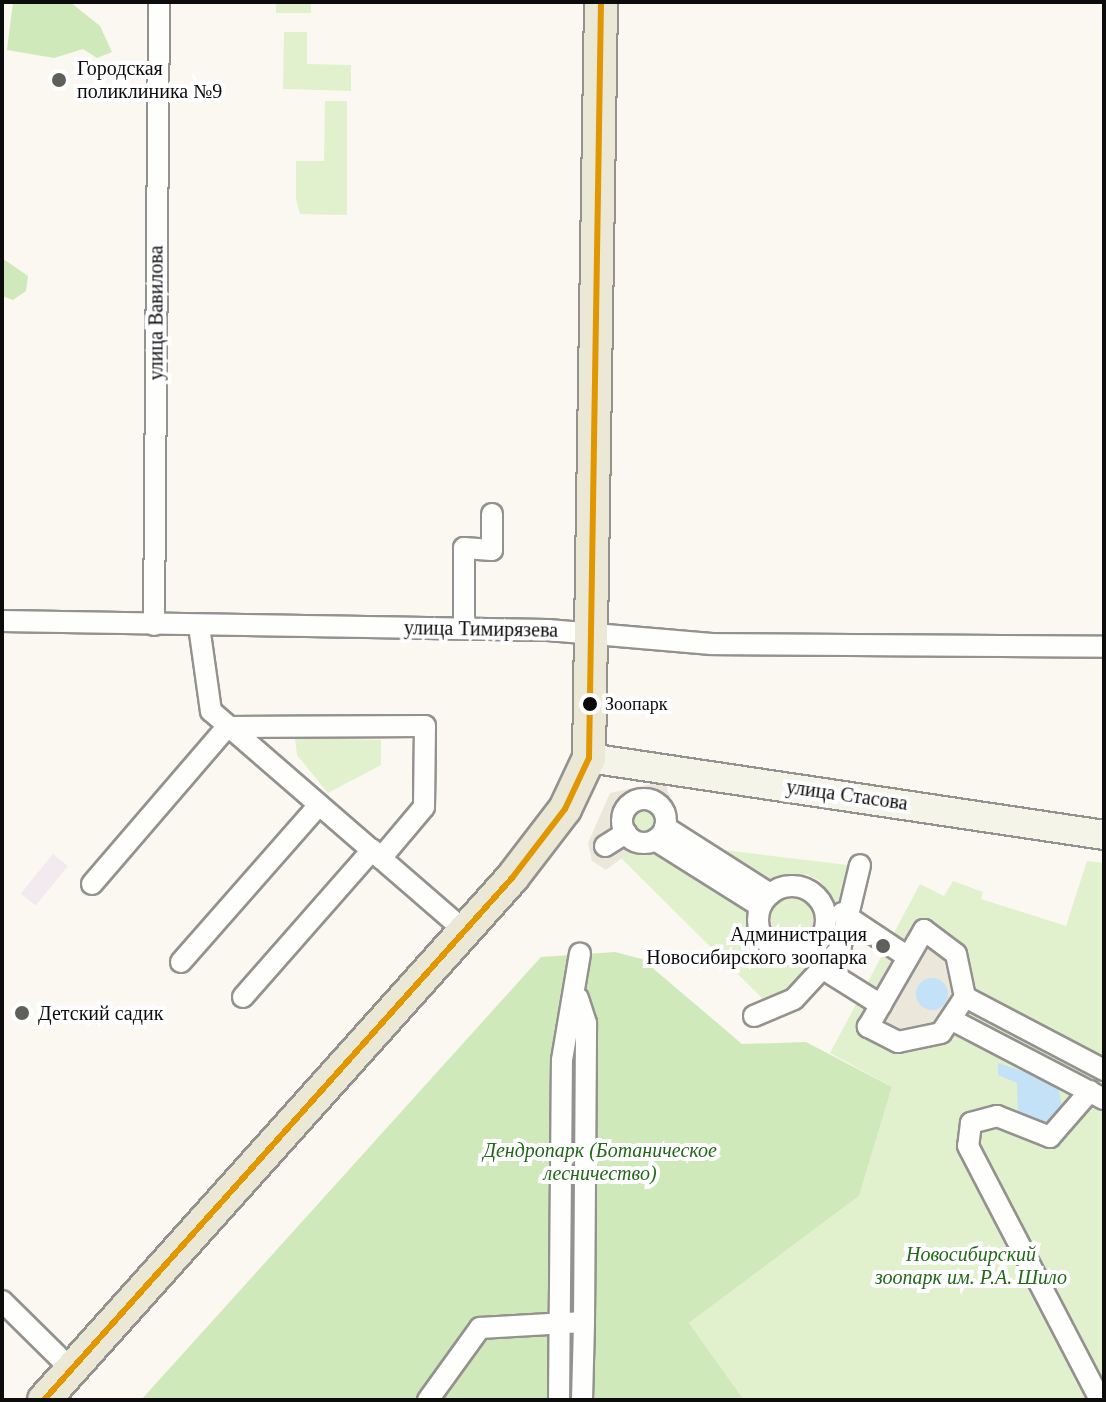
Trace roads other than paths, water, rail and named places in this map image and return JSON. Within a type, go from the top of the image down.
[{"type":"main road","points":[[44,1400],[465,931],[565,809],[589,758],[596,632],[601,2]]},
{"type":"street","name":"улица Вавилова","points":[[154,625],[159,2]]},
{"type":"street","points":[[464,628],[464,548],[492,550],[492,514]]},
{"type":"street","name":"улица Тимирязева","points":[[2,621],[596,632],[711,644],[1104,647]]},
{"type":"street","points":[[199,626],[203,688],[227,727],[465,931]]},
{"type":"street","points":[[92,884],[227,727],[425,726],[424,807],[243,997]]},
{"type":"street","name":"улица Стасова","points":[[589,758],[1104,835]]},
{"type":"street","points":[[638,792],[661,807],[660,834],[637,842],[626,833],[624,813],[638,792]]},
{"type":"street","points":[[181,962],[319,805]]},
{"type":"street","points":[[605,846],[626,833]]},
{"type":"street","points":[[660,834],[765,900]]},
{"type":"street","points":[[754,1016],[794,999],[833,976],[840,949],[854,921],[860,865]]},
{"type":"street","points":[[796,886],[816,896],[826,916],[822,938],[805,953],[771,949],[758,929],[765,900],[796,886]]},
{"type":"street","points":[[854,921],[902,953]]},
{"type":"street","points":[[924,930],[943,939],[965,975],[965,997],[954,1021],[918,1042],[898,1042],[868,1027],[875,1002],[902,953],[924,930]]},
{"type":"street","points":[[822,938],[840,949]]},
{"type":"street","points":[[580,954],[578,998],[586,1023],[582,1400]]},
{"type":"street","points":[[833,976],[875,1002]]},
{"type":"street","points":[[965,997],[1104,1070]]},
{"type":"street","points":[[559,1400],[562,1060],[565,1024],[578,998]]},
{"type":"street","points":[[954,1021],[1097,1095],[1050,1137],[997,1116],[971,1123],[968,1146],[1100,1400]]},
{"type":"street","points":[[2,1301],[71,1369]]},
{"type":"street","points":[[428,1400],[480,1328],[584,1322]]},
{"type":"water","points":[[932,978],[943,983],[948,994],[943,1005],[932,1010],[921,1005],[916,994],[921,983]]},
{"type":"water","points":[[998,1063],[1057,1083],[1064,1115],[1043,1127],[1018,1115],[1017,1083],[998,1075]]},
{"type":"place","name":"Городская поликлиника №9","points":[[59,80]]},
{"type":"place","name":"Зоопарк","points":[[590,704]]},
{"type":"place","name":"Администрация Новосибирского зоопарка","points":[[883,946]]},
{"type":"place","name":"Детский садик","points":[[22,1013]]},
{"type":"park label","name":"Дендропарк (Ботаническое лесничество)","points":[[600,1162]]},
{"type":"park label","name":"Новосибирский зоопарк им. Р.А. Шило","points":[[971,1266]]}]
